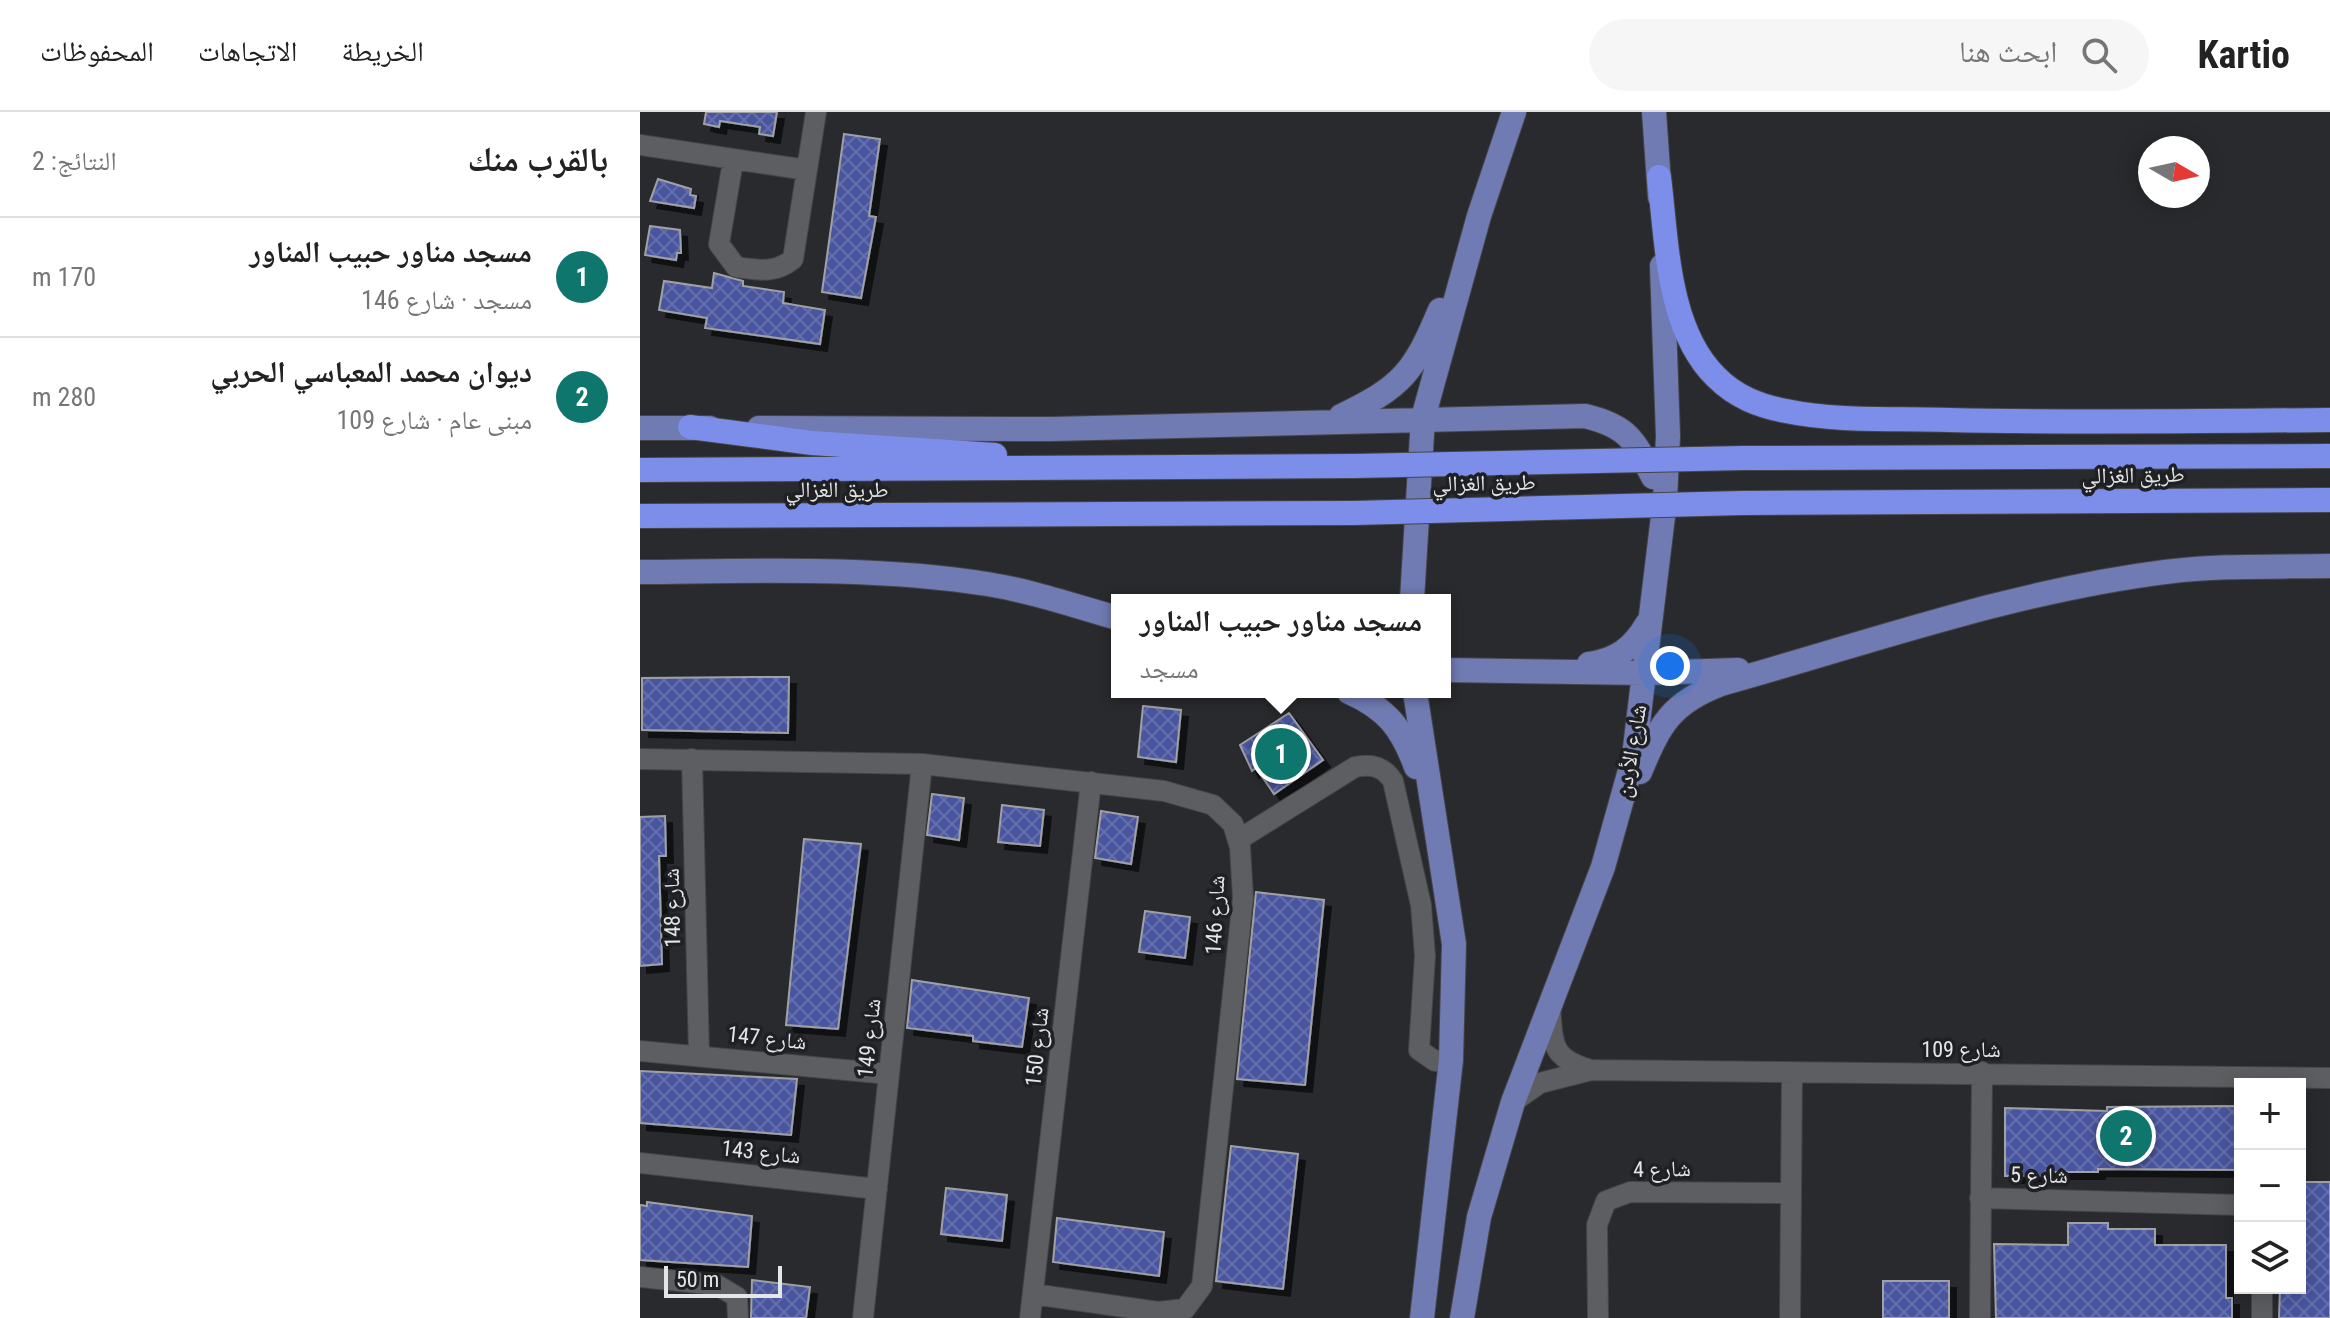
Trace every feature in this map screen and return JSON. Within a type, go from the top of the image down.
[{"type":"highway","points":[[1659,177],[1669,256],[1688,332],[1714,375],[1750,402],[1784,411],[1846,419],[2061,423],[2330,420]]},
{"type":"highway","points":[[690,427],[812,443],[1193,468]]},
{"type":"highway","name":"طريق الغزالي","points":[[640,470],[1193,468],[1744,458],[2330,456]]},
{"type":"highway","name":"طريق الغزالي","points":[[640,518],[1354,513],[1742,503],[2330,500]]},
{"type":"main road","points":[[1412,594],[1423,418],[1479,216],[1514,112]]},
{"type":"main road","name":"شارع الأردن","points":[[1462,1318],[1479,1217],[1513,1102],[1603,867],[1634,756],[1665,500],[1667,426],[1654,112]]},
{"type":"main road","points":[[1299,423],[1341,416],[1376,400],[1407,375],[1420,356],[1479,216]]},
{"type":"main road","points":[[640,428],[1052,429],[1585,416],[1604,421],[1629,434],[1665,500]]},
{"type":"main road","points":[[1603,867],[1657,731],[1671,713],[1703,691],[2028,597],[2195,570],[2330,566]]},
{"type":"main road","points":[[640,572],[809,570],[988,584],[1111,616]]},
{"type":"main road","points":[[1547,672],[1618,656],[1635,646],[1649,621]]},
{"type":"main road","points":[[1451,666],[1547,672],[1644,673],[1773,669]]},
{"type":"main road","points":[[1362,698],[1373,703],[1403,733],[1434,815]]},
{"type":"main road","points":[[1416,698],[1454,944],[1451,1060],[1422,1318]]},
{"type":"street","points":[[733,161],[719,244],[736,267],[772,271],[793,259],[816,112]]},
{"type":"street","points":[[640,145],[807,170]]},
{"type":"street","name":"شارع 146","points":[[640,759],[922,764],[1091,782],[1164,791],[1213,805],[1233,824],[1238,840],[1243,898],[1202,1286],[1185,1309],[1158,1312],[1033,1294]]},
{"type":"street","name":"شارع 148","points":[[692,759],[699,1055]]},
{"type":"street","name":"شارع 149","points":[[863,1318],[922,764]]},
{"type":"street","points":[[1238,840],[1355,767],[1371,764],[1386,771],[1393,781],[1421,905],[1425,956],[1419,1050],[1435,1061],[1451,1060]]},
{"type":"street","name":"شارع 150","points":[[1030,1318],[1091,782]]},
{"type":"street","name":"شارع 109","points":[[1550,1002],[1554,1046],[1566,1062],[1591,1070]]},
{"type":"street","name":"شارع 147","points":[[640,1051],[889,1074]]},
{"type":"street","name":"شارع 109","points":[[1513,1102],[1540,1083],[1591,1070],[2330,1078]]},
{"type":"street","name":"شارع 5","points":[[1980,1318],[1982,1072]]},
{"type":"street","points":[[1790,1318],[1792,1073]]},
{"type":"street","name":"شارع 143","points":[[640,1163],[877,1189]]},
{"type":"street","name":"شارع 4","points":[[1598,1318],[1597,1225],[1606,1201],[1630,1192],[1791,1193]]},
{"type":"street","name":"شارع 5","points":[[1980,1198],[2234,1205]]},
{"type":"street","points":[[640,1277],[717,1285],[737,1297],[738,1318]]},
{"type":"street","points":[[2262,1294],[2262,1318]]},
{"type":"building","points":[[706,112],[777,112],[773,136],[759,134],[760,127],[720,121],[719,127],[704,124]]},
{"type":"building","points":[[844,134],[880,139],[869,216],[876,217],[861,298],[822,292]]},
{"type":"building","points":[[658,179],[691,189],[690,195],[696,196],[694,208],[650,201]]},
{"type":"building","points":[[650,226],[680,230],[681,253],[677,253],[676,260],[645,255]]},
{"type":"building","points":[[714,273],[743,281],[743,286],[784,292],[783,303],[825,310],[820,344],[705,328],[707,318],[659,310],[664,281],[712,288]]},
{"type":"building","points":[[789,677],[788,733],[642,730],[642,678]]},
{"type":"building","points":[[1143,706],[1181,710],[1176,762],[1138,757]]},
{"type":"building","points":[[1289,713],[1323,760],[1274,794],[1256,768],[1252,771],[1240,745]]},
{"type":"building","points":[[932,794],[964,798],[959,840],[927,835]]},
{"type":"building","points":[[1002,805],[1044,810],[1040,846],[998,842]]},
{"type":"building","points":[[1101,811],[1138,817],[1131,864],[1095,858]]},
{"type":"building","points":[[665,816],[666,856],[659,856],[662,964],[640,966],[640,817]]},
{"type":"building","points":[[804,839],[861,844],[838,1029],[786,1025]]},
{"type":"building","points":[[1256,892],[1324,900],[1305,1085],[1237,1079]]},
{"type":"building","points":[[1145,911],[1190,917],[1185,958],[1139,952]]},
{"type":"building","points":[[912,980],[1029,998],[1022,1047],[973,1041],[973,1036],[907,1028]]},
{"type":"building","points":[[640,1071],[797,1079],[791,1135],[640,1123]]},
{"type":"building","points":[[2234,1106],[2234,1170],[2098,1169],[2098,1172],[2052,1172],[2052,1176],[2005,1176],[2005,1108],[2107,1111],[2107,1107]]},
{"type":"building","points":[[1231,1146],[1298,1154],[1283,1289],[1216,1281]]},
{"type":"building","points":[[2306,1182],[2330,1182],[2330,1318],[2279,1318],[2280,1294],[2306,1294]]},
{"type":"building","points":[[946,1188],[1007,1195],[1002,1241],[941,1234]]},
{"type":"building","points":[[647,1202],[752,1216],[748,1267],[640,1260],[640,1205],[647,1206]]},
{"type":"building","points":[[1057,1218],[1164,1232],[1159,1276],[1053,1262]]},
{"type":"building","points":[[2068,1223],[2108,1223],[2108,1229],[2155,1229],[2155,1245],[2226,1245],[2226,1298],[2232,1298],[2232,1318],[1996,1318],[1994,1244],[2068,1245]]},
{"type":"building","points":[[752,1280],[810,1287],[806,1318],[751,1318]]},
{"type":"building","points":[[1883,1281],[1949,1281],[1949,1318],[1883,1318]]},
{"type":"place","name":"مسجد مناور حبيب المناور","points":[[1281,754]]},
{"type":"place","name":"ديوان محمد المعباسي الحربي","points":[[2126,1136]]}]
